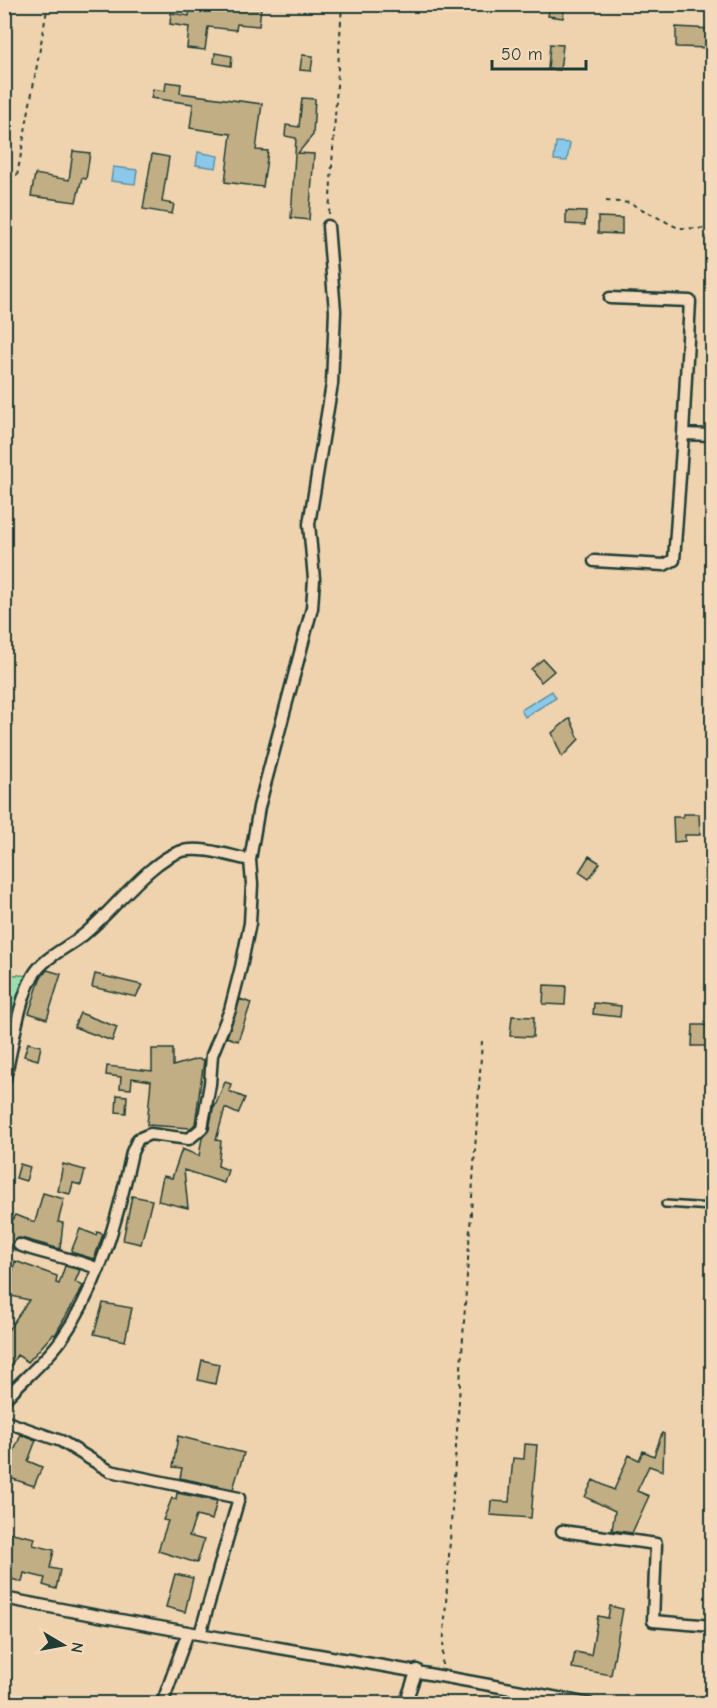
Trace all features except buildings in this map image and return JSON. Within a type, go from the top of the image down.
[{"type":"street","points":[[4,1400],[60,1341],[99,1269],[138,1138],[150,1134],[189,1139],[202,1128],[210,1084],[212,1055],[230,1011],[250,922],[252,884],[250,860],[258,807],[312,608],[314,579],[309,524],[333,373],[335,311],[328,226]]},
{"type":"street","points":[[594,561],[664,566],[674,560],[682,434],[690,301],[610,298]]},
{"type":"street","points":[[682,434],[712,435]]},
{"type":"street","points":[[4,1082],[28,985],[42,965],[98,923],[156,867],[174,854],[187,850],[250,860]]},
{"type":"street","points":[[19,1245],[47,1256],[82,1261],[99,1269]]},
{"type":"street","points":[[4,1421],[61,1441],[110,1471],[240,1498],[200,1634]]},
{"type":"street","points":[[562,1531],[656,1544],[653,1621],[712,1626]]},
{"type":"street","points":[[4,1598],[188,1632],[441,1674],[533,1698],[589,1704]]},
{"type":"street","points":[[162,1704],[188,1632]]},
{"type":"street","points":[[405,1704],[417,1670]]},
{"type":"lane","points":[[665,1204],[712,1206]]},
{"type":"path","points":[[17,176],[48,4]]},
{"type":"path","points":[[328,226],[342,4]]},
{"type":"path","points":[[606,201],[630,202],[678,228],[712,229]]},
{"type":"path","points":[[441,1674],[482,1041]]},
{"type":"green space","points":[[4,974],[32,976],[16,1033],[5,1034]]},
{"type":"water","points":[[556,142],[570,143],[567,161],[554,160]]},
{"type":"water","points":[[198,152],[218,156],[216,168],[196,165]]},
{"type":"water","points":[[113,167],[137,170],[135,184],[111,181]]},
{"type":"water","points":[[552,691],[556,698],[525,717],[521,710]]}]
